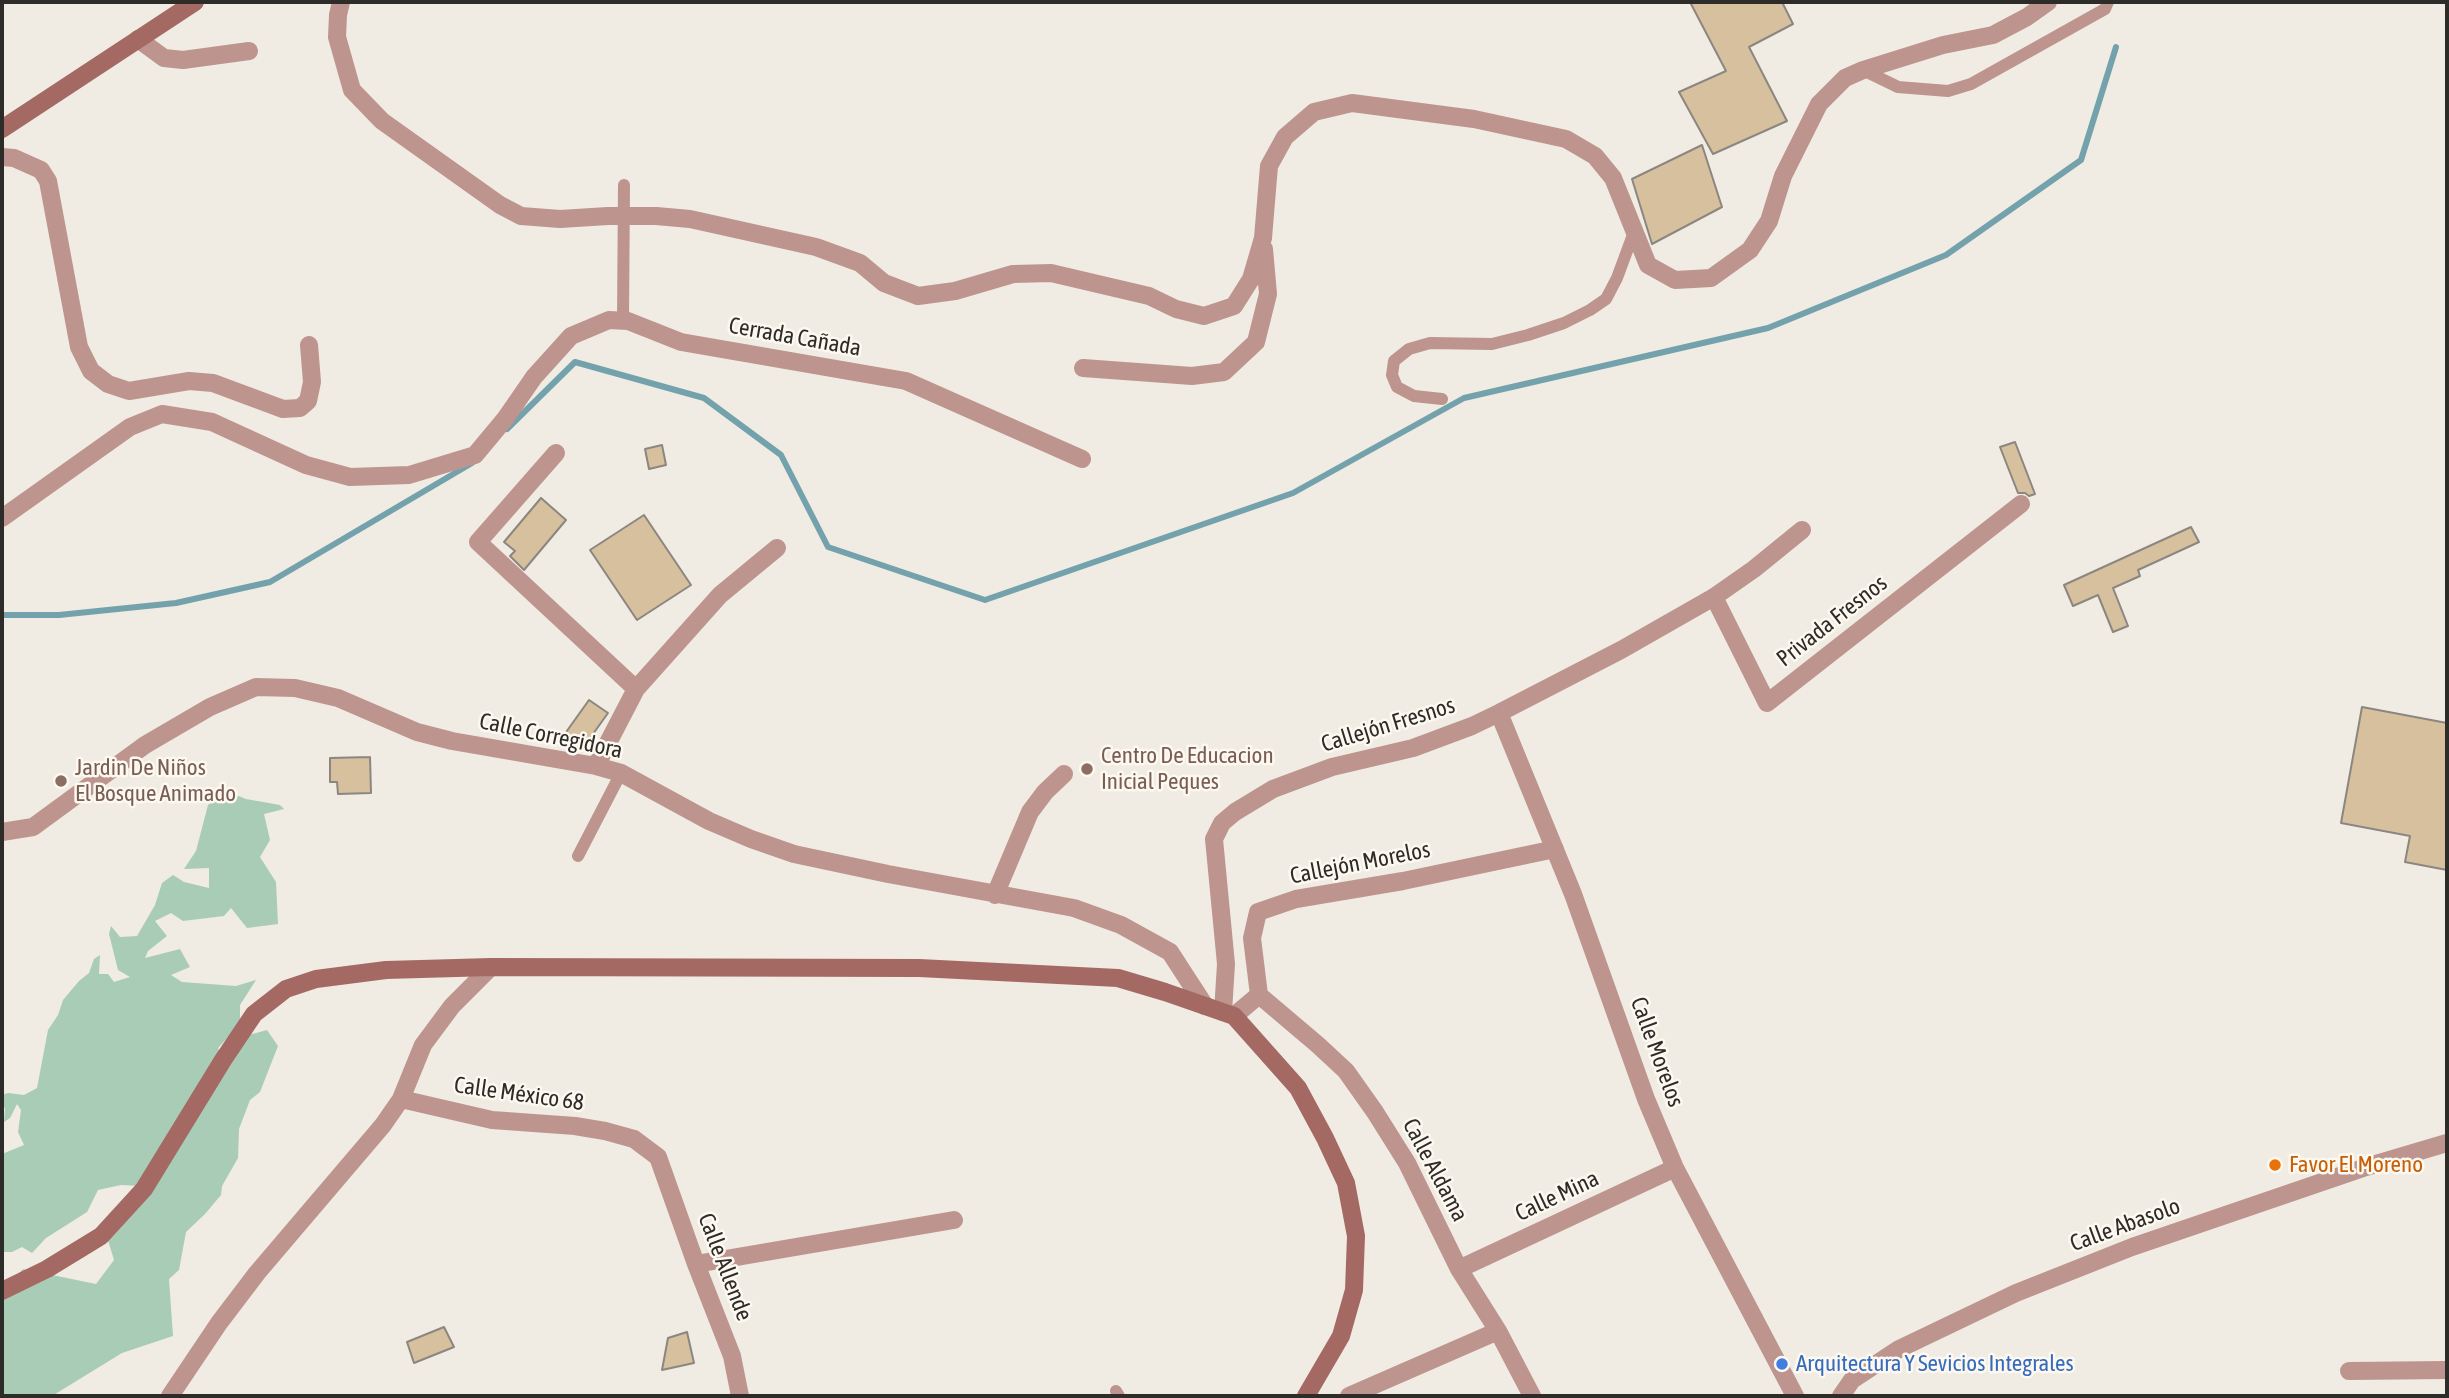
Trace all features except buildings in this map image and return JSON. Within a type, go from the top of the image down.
[{"type":"street","points":[[2,129],[195,2]]},
{"type":"street","points":[[341,2],[337,37],[352,90],[382,121],[500,205],[521,216],[560,219],[656,216],[690,219],[816,247],[860,263],[884,283],[918,296],[955,291],[1013,274],[1051,273],[1149,296],[1176,309],[1204,316],[1234,306],[1251,279],[1263,238]]},
{"type":"street","points":[[1083,368],[1192,376],[1224,372],[1256,342],[1269,294],[1263,238],[1269,166],[1285,137],[1314,112],[1352,103],[1474,119],[1566,139],[1595,156],[1613,178],[1648,265],[1675,280],[1711,278],[1750,250],[1769,221],[1783,176],[1819,104],[1845,78],[1863,69],[1943,45],[1993,35],[2048,2]]},
{"type":"street","points":[[138,38],[164,58],[183,60],[249,51]]},
{"type":"street","points":[[2,157],[15,158],[41,170],[48,181],[79,347],[91,370],[108,384],[129,391],[189,381],[213,383],[283,409],[300,408],[308,401],[312,383],[309,345]]},
{"type":"street","points":[[2,518],[130,427],[162,414],[212,422],[306,465],[350,477],[409,475],[475,455],[505,419],[534,377],[571,336],[609,320],[623,319]]},
{"type":"street","name":"Cerrada Cañada","points":[[623,319],[681,342],[906,381],[1082,459]]},
{"type":"street","points":[[556,453],[478,542],[636,689]]},
{"type":"street","name":"Privada Fresnos","points":[[1714,597],[1767,703],[2021,504]]},
{"type":"street","name":"Callejón Fresnos","points":[[1229,1014],[1214,839],[1222,823],[1235,812],[1273,789],[1332,766],[1413,748],[1499,713],[1621,650],[1714,597],[1802,530]]},
{"type":"street","points":[[596,766],[636,689],[720,595],[777,548]]},
{"type":"street","name":"Calle Corregidora","points":[[3,832],[33,827],[145,745],[210,707],[256,687],[295,688],[338,698],[395,724],[452,741],[596,766],[621,774],[709,821],[794,854],[995,895],[1074,908],[1121,925],[1170,953],[1205,1006]]},
{"type":"street","name":"Calle Morelos","points":[[1499,713],[1578,906],[1647,1099],[1675,1168],[1795,1396]]},
{"type":"street","points":[[995,895],[1030,812],[1045,792],[1065,774]]},
{"type":"street","name":"Callejón Morelos","points":[[1259,995],[1252,938],[1258,912],[1296,899],[1403,881],[1555,849]]},
{"type":"street","points":[[2,1291],[47,1269],[101,1236],[144,1189],[254,1014],[286,989],[316,979],[386,970],[491,967],[919,968],[1118,978],[1229,1014],[1298,1088],[1346,1183],[1356,1236],[1354,1290],[1341,1336],[1306,1396]]},
{"type":"street","points":[[170,1396],[219,1323],[257,1273],[383,1125],[401,1098],[423,1045],[452,1006],[491,967]]},
{"type":"street","points":[[1229,1014],[1259,995]]},
{"type":"street","name":"Calle Aldama","points":[[1259,995],[1318,1045],[1353,1081],[1406,1163],[1459,1269],[1498,1331],[1532,1396]]},
{"type":"street","name":"Calle México 68","points":[[401,1098],[492,1119],[605,1131],[634,1139],[658,1157]]},
{"type":"street","name":"Calle Abasolo","points":[[1841,1396],[1852,1380],[1899,1349],[2016,1293],[2132,1247],[2366,1167],[2447,1143]]},
{"type":"street","name":"Calle Allende","points":[[658,1157],[732,1356],[740,1396]]},
{"type":"street","name":"Calle Mina","points":[[1459,1269],[1675,1168]]},
{"type":"street","points":[[696,1264],[954,1220]]},
{"type":"street","points":[[1349,1396],[1498,1331]]},
{"type":"street","points":[[2349,1371],[2447,1370]]},
{"type":"lane","points":[[1863,69],[1898,87],[1948,91],[1971,84],[2105,9],[2108,2]]},
{"type":"lane","points":[[623,319],[624,185]]},
{"type":"lane","points":[[1442,399],[1414,396],[1397,387],[1392,375],[1394,361],[1409,349],[1430,344],[1492,344],[1528,335],[1564,323],[1590,310],[1606,299],[1617,278],[1633,232]]},
{"type":"lane","points":[[578,856],[621,774]]},
{"type":"green space","points":[[226,791],[246,799],[280,805],[284,809],[264,814],[270,840],[260,857],[276,882],[278,924],[247,928],[231,908],[224,916],[183,921],[171,913],[155,921],[167,936],[148,951],[145,958],[180,949],[190,967],[171,975],[182,982],[236,986],[256,980],[240,1005],[240,1024],[218,1048],[224,1063],[238,1038],[267,1030],[278,1046],[260,1092],[250,1100],[239,1129],[238,1158],[222,1186],[221,1195],[186,1232],[179,1270],[169,1279],[173,1336],[122,1353],[52,1396],[2,1396],[2,1291],[23,1269],[96,1284],[114,1260],[107,1237],[140,1186],[121,1185],[98,1190],[87,1212],[46,1238],[32,1253],[22,1247],[12,1252],[2,1252],[2,1154],[24,1145],[18,1132],[21,1110],[17,1104],[10,1118],[4,1122],[2,1095],[24,1095],[37,1088],[48,1030],[58,1015],[63,1000],[89,973],[94,959],[100,955],[99,974],[108,974],[114,982],[130,977],[118,970],[109,934],[111,926],[120,937],[137,936],[155,905],[162,883],[173,875],[184,882],[209,888],[209,868],[184,869],[196,851],[208,805]]},
{"type":"waterway","points":[[507,429],[575,362],[704,398],[781,455],[828,547],[985,600],[1293,493],[1464,398],[1768,328],[1946,255],[2081,160],[2116,47]]},
{"type":"waterway","points":[[2,615],[59,615],[176,603],[270,582],[472,463]]},
{"type":"place","name":"Centro De Educacion Inicial Peques","points":[[1087,769]]},
{"type":"place","name":"Jardin De Niños El Bosque Animado","points":[[61,781]]},
{"type":"place","name":"Favor El Moreno","points":[[2275,1165]]},
{"type":"place","name":"Arquitectura Y Sevicios Integrales","points":[[1782,1364]]}]
